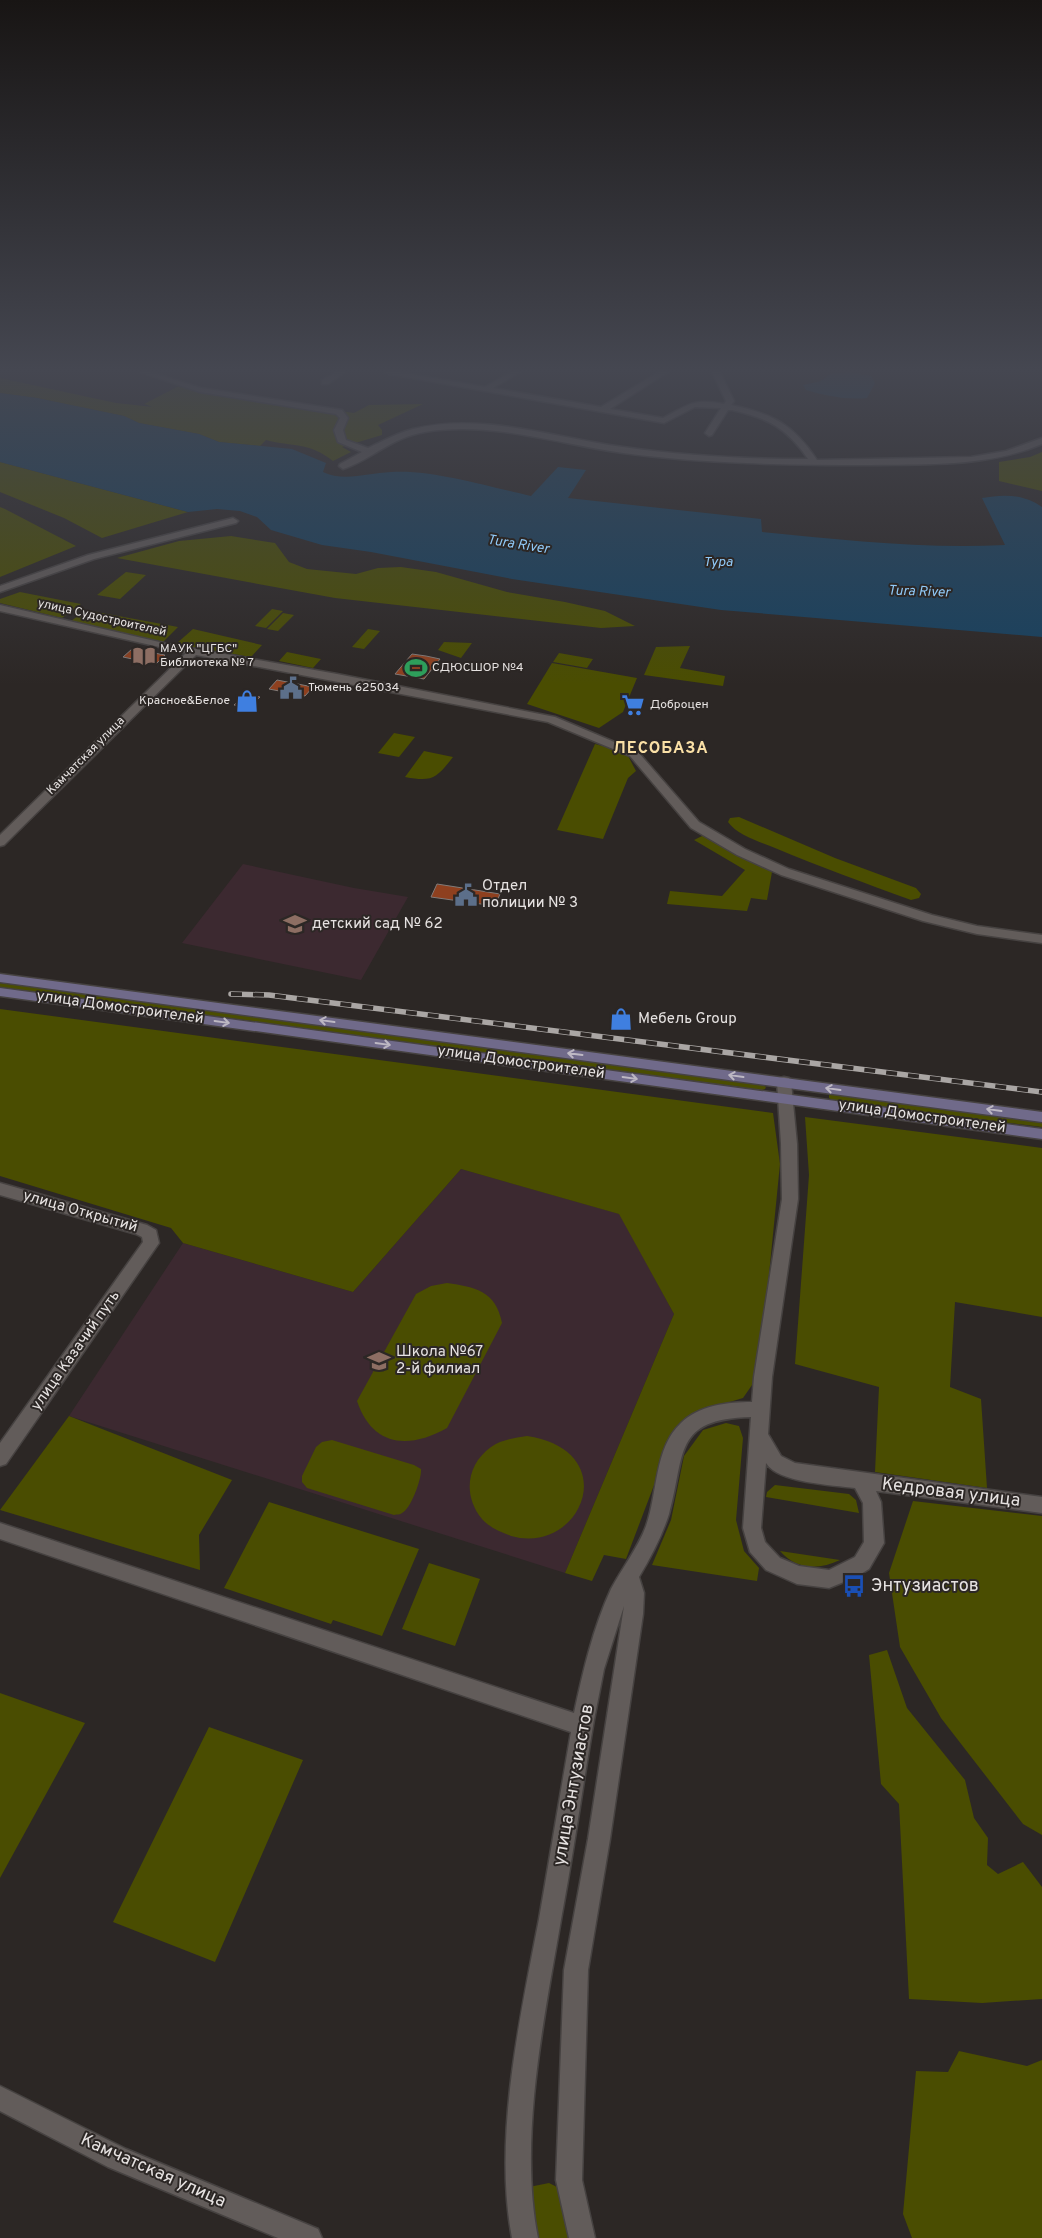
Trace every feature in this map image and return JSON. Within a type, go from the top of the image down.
[{"type":"main road","name":"улица Домостроителей","points":[[0,978],[784,1090],[1042,1134]]},
{"type":"main road","name":"улица Домостроителей","points":[[0,992],[784,1090],[1042,1116]]},
{"type":"street","points":[[0,589],[91,557],[233,521]]},
{"type":"street","name":"улица Судостроителей","points":[[0,608],[122,638],[541,717],[577,729],[634,754],[695,825],[741,852],[785,872],[928,918],[977,930],[1042,939]]},
{"type":"street","name":"Камчатская улица","points":[[0,842],[194,651]]},
{"type":"street","points":[[784,1090],[789,1144],[790,1199],[760,1409],[752,1528],[757,1546],[773,1564],[797,1575],[829,1579],[849,1571],[862,1563],[874,1543],[872,1502],[861,1482]]},
{"type":"street","name":"улица Открытий","points":[[0,1189],[141,1229],[150,1234],[151,1243]]},
{"type":"street","name":"улица Казачий путь","points":[[0,1458],[151,1243]]},
{"type":"street","name":"улица Энтузиастов","points":[[523,2238],[518,2197],[518,2176],[527,2053],[584,1726],[600,1646],[615,1604],[645,1551],[660,1515],[670,1463],[677,1440],[688,1427],[705,1417],[731,1410],[760,1409]]},
{"type":"street","name":"Кедровая улица","points":[[759,1436],[775,1462],[792,1471],[861,1482],[1042,1505]]},
{"type":"street","points":[[0,1531],[584,1726]]},
{"type":"street","points":[[582,2238],[569,2180],[576,1970],[599,1839],[633,1614],[634,1593],[630,1578]]},
{"type":"street","name":"Камчатская улица","points":[[0,2098],[117,2158],[309,2238]]},
{"type":"shaded area","points":[[0,476],[54,476],[188,512],[102,538],[64,518],[0,492]]},
{"type":"shaded area","points":[[999,476],[1042,476],[1042,491],[999,481]]},
{"type":"shaded area","points":[[0,507],[5,509],[76,546],[0,577]]},
{"type":"shaded area","points":[[231,536],[275,543],[289,562],[307,569],[356,574],[378,568],[401,567],[436,572],[507,592],[605,611],[635,626],[601,628],[335,598],[117,558],[179,541]]},
{"type":"shaded area","points":[[126,572],[146,575],[120,599],[97,595]]},
{"type":"shaded area","points":[[20,592],[81,604],[62,618],[0,603],[0,599]]},
{"type":"shaded area","points":[[272,609],[283,611],[266,628],[255,626]]},
{"type":"shaded area","points":[[86,610],[178,627],[163,642],[71,621]]},
{"type":"shaded area","points":[[283,613],[294,615],[278,631],[267,629]]},
{"type":"shaded area","points":[[193,629],[262,645],[251,657],[176,644]]},
{"type":"shaded area","points":[[368,629],[380,631],[364,649],[352,647]]},
{"type":"shaded area","points":[[444,642],[472,643],[461,658],[438,650]]},
{"type":"shaded area","points":[[690,646],[680,668],[725,676],[723,686],[644,675],[656,647]]},
{"type":"shaded area","points":[[287,652],[321,659],[313,668],[279,661]]},
{"type":"shaded area","points":[[559,653],[593,659],[587,668],[553,662]]},
{"type":"shaded area","points":[[552,663],[637,678],[623,712],[599,728],[527,704]]},
{"type":"shaded area","points":[[394,733],[415,737],[399,757],[378,753]]},
{"type":"shaded area","points":[[595,744],[626,752],[636,771],[628,778],[603,839],[557,830]]},
{"type":"shaded area","points":[[424,751],[453,757],[433,777],[422,779],[405,777]]},
{"type":"shaded area","points":[[739,817],[835,858],[916,888],[921,894],[919,898],[911,900],[756,841],[737,831],[728,822],[730,818]]},
{"type":"shaded area","points":[[704,835],[743,858],[772,872],[767,900],[751,898],[747,911],[667,904],[670,891],[722,896],[745,870],[694,840]]},
{"type":"shaded area","name":"детский сад № 62","points":[[243,864],[354,888],[408,897],[361,980],[182,943]]},
{"type":"shaded area","points":[[0,983],[763,1085],[766,1087],[762,1090],[0,987]]},
{"type":"shaded area","points":[[0,1009],[773,1113],[780,1164],[759,1375],[743,1398],[693,1413],[675,1430],[626,1559],[604,1555],[592,1581],[565,1573],[674,1314],[619,1214],[461,1169],[353,1292],[183,1243],[171,1228],[0,1176]]},
{"type":"shaded area","points":[[829,1095],[1037,1121],[1042,1123],[1042,1127],[832,1100],[829,1098]]},
{"type":"shaded area","points":[[805,1117],[1042,1148],[1042,1317],[955,1302],[950,1387],[981,1399],[987,1488],[875,1472],[879,1387],[795,1364],[809,1175]]},
{"type":"shaded area","name":"Школа №67 2-й филиал","points":[[461,1169],[620,1214],[674,1314],[565,1573],[69,1416],[183,1243],[353,1292]]},
{"type":"shaded area","points":[[447,1283],[467,1286],[483,1292],[495,1304],[502,1323],[447,1428],[419,1439],[393,1440],[382,1435],[372,1427],[357,1401],[416,1294],[431,1286]]},
{"type":"shaded area","points":[[69,1416],[232,1480],[199,1535],[200,1570],[0,1510]]},
{"type":"shaded area","points":[[726,1423],[739,1426],[743,1438],[736,1520],[744,1551],[759,1568],[757,1581],[652,1565],[671,1520],[684,1456],[703,1430]]},
{"type":"shaded area","points":[[527,1436],[557,1445],[576,1461],[583,1480],[582,1499],[573,1517],[557,1531],[536,1538],[511,1536],[488,1525],[476,1510],[470,1491],[472,1472],[483,1454],[499,1443]]},
{"type":"shaded area","points":[[332,1440],[414,1465],[421,1469],[420,1479],[409,1506],[400,1514],[394,1515],[307,1488],[302,1482],[302,1476],[316,1447],[322,1442]]},
{"type":"shaded area","points":[[775,1485],[849,1494],[856,1500],[859,1513],[766,1497],[767,1492]]},
{"type":"shaded area","points":[[913,1501],[1042,1516],[1042,1835],[1023,1824],[941,1718],[900,1647],[889,1573]]},
{"type":"shaded area","points":[[269,1502],[419,1549],[382,1636],[333,1620],[331,1624],[224,1588]]},
{"type":"shaded area","points":[[780,1551],[840,1560],[816,1567],[800,1565],[793,1562]]},
{"type":"shaded area","points":[[429,1563],[480,1579],[455,1646],[402,1629]]},
{"type":"shaded area","points":[[887,1650],[907,1708],[965,1780],[974,1818],[988,1838],[987,1865],[998,1874],[1023,1862],[1042,1887],[1042,1999],[982,2003],[909,1999],[899,1804],[881,1784],[869,1655]]},
{"type":"shaded area","points":[[0,1693],[85,1723],[0,1878]]},
{"type":"shaded area","points":[[209,1727],[303,1760],[215,1962],[113,1922]]},
{"type":"shaded area","points":[[959,2051],[1027,2066],[1042,2060],[1042,2238],[912,2238],[903,2214],[916,2071],[948,2072]]},
{"type":"shaded area","points":[[549,2183],[559,2188],[575,2238],[536,2238],[524,2188]]},
{"type":"water","name":"Тура","points":[[54,476],[445,476],[531,496],[549,476],[582,476],[568,498],[761,519],[762,532],[853,541],[944,546],[1005,545],[982,498],[998,496],[1021,497],[1042,507],[1042,637],[721,610],[512,579],[371,552],[322,545],[271,530],[257,517],[240,511],[217,509],[188,512]]},
{"type":"building","name":"МАУК \"ЦГБС\" Библиотека № 7","points":[[132,649],[165,655],[156,664],[123,657]]},
{"type":"building","name":"СДЮСШОР №4","points":[[412,654],[440,659],[424,679],[395,674]]},
{"type":"building","name":"Тюмень 625034","points":[[277,680],[313,687],[305,696],[269,689]]},
{"type":"building","name":"Красное&Белое","points":[[245,694],[260,697],[249,708],[234,705]]},
{"type":"building","name":"Отдел полиции № 3","points":[[437,884],[500,894],[495,906],[431,897]]},
{"type":"railway","points":[[231,994],[269,995],[1042,1092]]},
{"type":"place","name":"МАУК \"ЦГБС\" Библиотека № 7","points":[[144,656]]},
{"type":"place","name":"СДЮСШОР №4","points":[[416,668]]},
{"type":"place","name":"Тюмень 625034","points":[[291,688]]},
{"type":"place","name":"Красное&Белое","points":[[247,701]]},
{"type":"place","name":"Доброцен","points":[[633,705]]},
{"type":"place","name":"Отдел полиции № 3","points":[[466,895]]},
{"type":"place","name":"детский сад № 62","points":[[295,924]]},
{"type":"place","name":"Мебель Group","points":[[621,1019]]},
{"type":"place","name":"Школа №67 2-й филиал","points":[[379,1361]]},
{"type":"place","name":"Энтузиастов","points":[[854,1586]]},
{"type":"district","name":"ЛЕСОБАЗА","points":[[661,749]]},
{"type":"water label","name":"Tura River","points":[[518,545]]},
{"type":"water label","name":"Tura River","points":[[919,592]]}]
